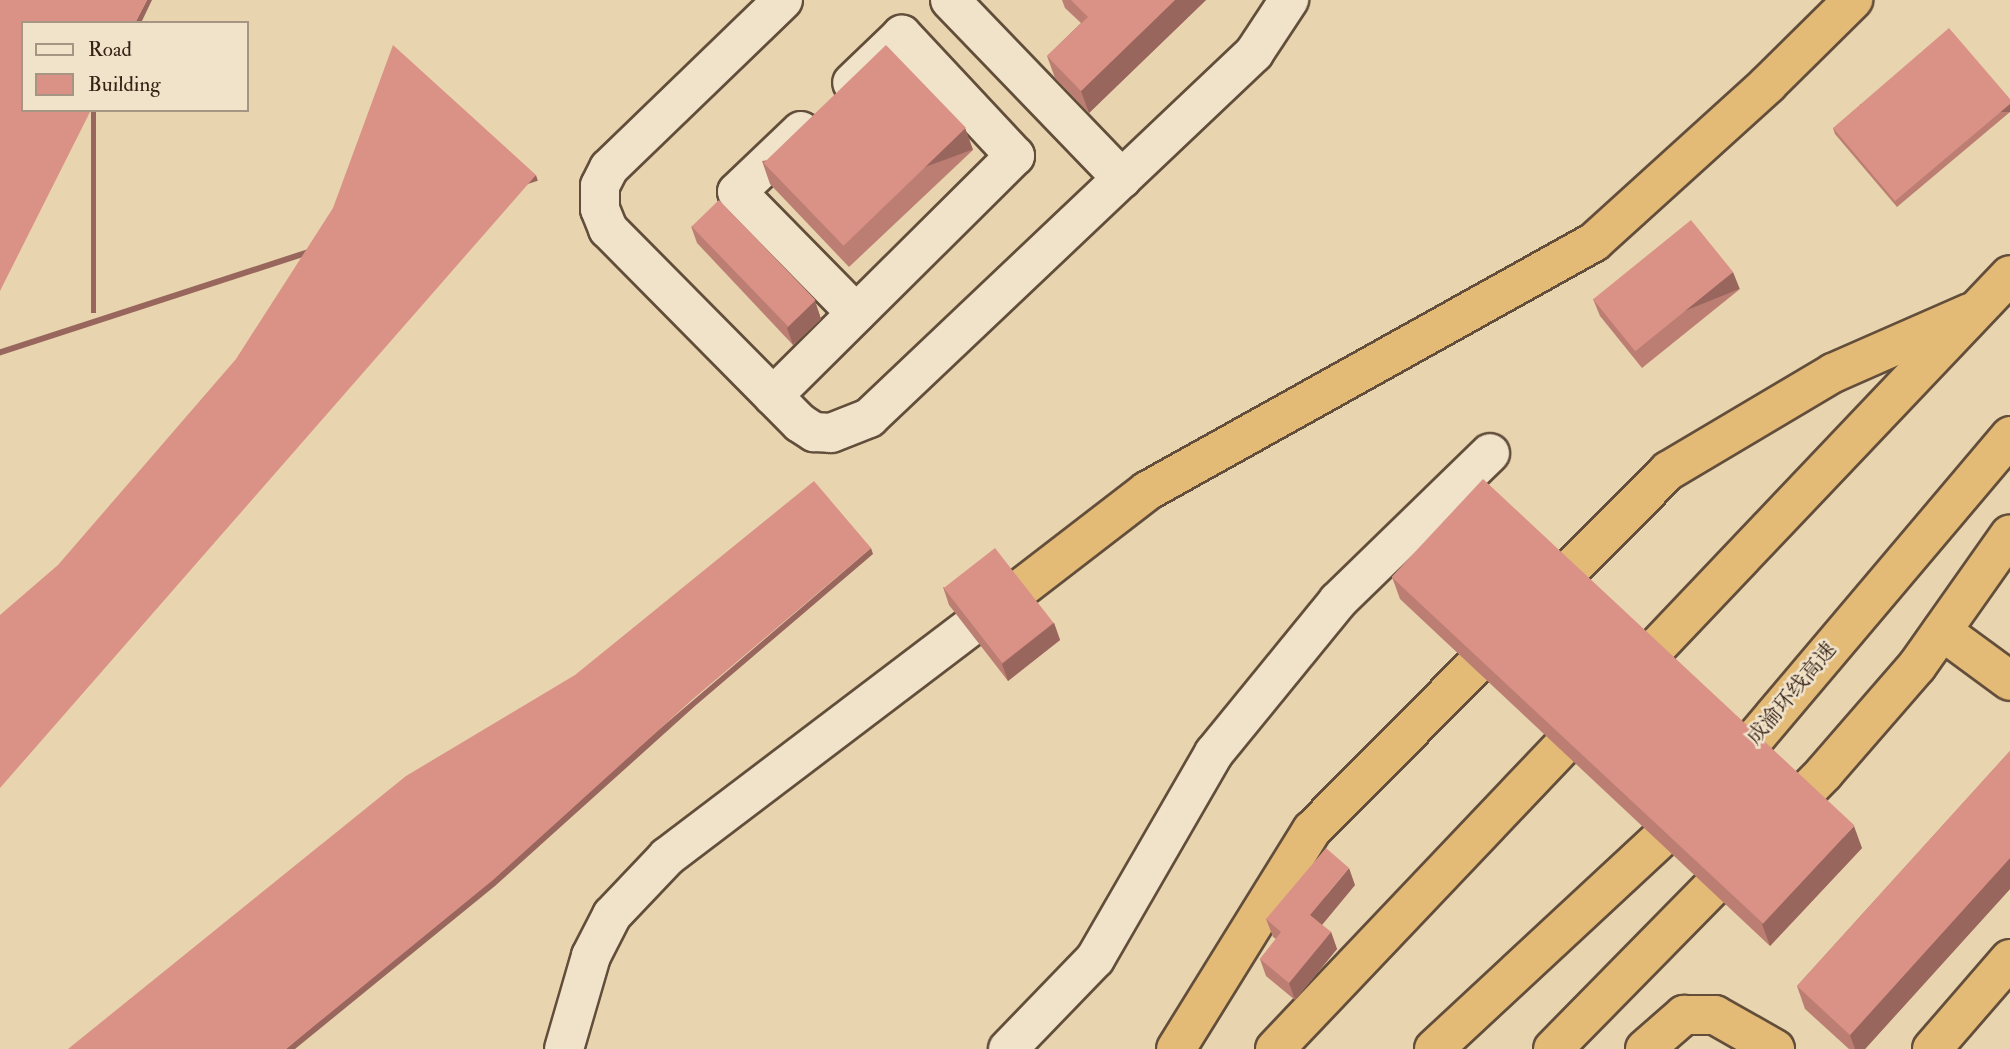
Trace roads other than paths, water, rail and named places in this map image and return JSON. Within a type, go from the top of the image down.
[{"type":"highway","points":[[1007,599],[1147,491],[1594,242],[1768,84],[1853,0]]},
{"type":"highway","points":[[1275,1049],[1970,313],[2010,275]]},
{"type":"highway","points":[[1176,1049],[1231,956],[1312,830],[1668,471],[1833,373],[1970,313]]},
{"type":"highway","name":"成渝环线高速","points":[[1434,1049],[1707,795],[2010,436]]},
{"type":"highway","points":[[1553,1049],[1824,773],[1942,631],[2010,534]]},
{"type":"highway","points":[[1942,631],[2010,681]]},
{"type":"highway","points":[[1147,1049],[1231,956]]},
{"type":"highway","points":[[1932,1049],[2010,959]]},
{"type":"highway","points":[[1645,1049],[1684,1015],[1715,1015],[1775,1049]]},
{"type":"street","points":[[783,0],[609,168],[600,186],[600,209],[608,229],[772,396],[814,432],[849,430],[869,418],[1254,53],[1289,0]]},
{"type":"street","points":[[950,0],[1122,179]]},
{"type":"street","points":[[772,396],[1015,156],[902,35],[737,192],[856,313]]},
{"type":"street","points":[[1008,1049],[1095,959],[1214,753],[1338,601],[1490,453]]},
{"type":"street","points":[[565,1049],[591,956],[612,915],[667,857],[1007,599]]}]
